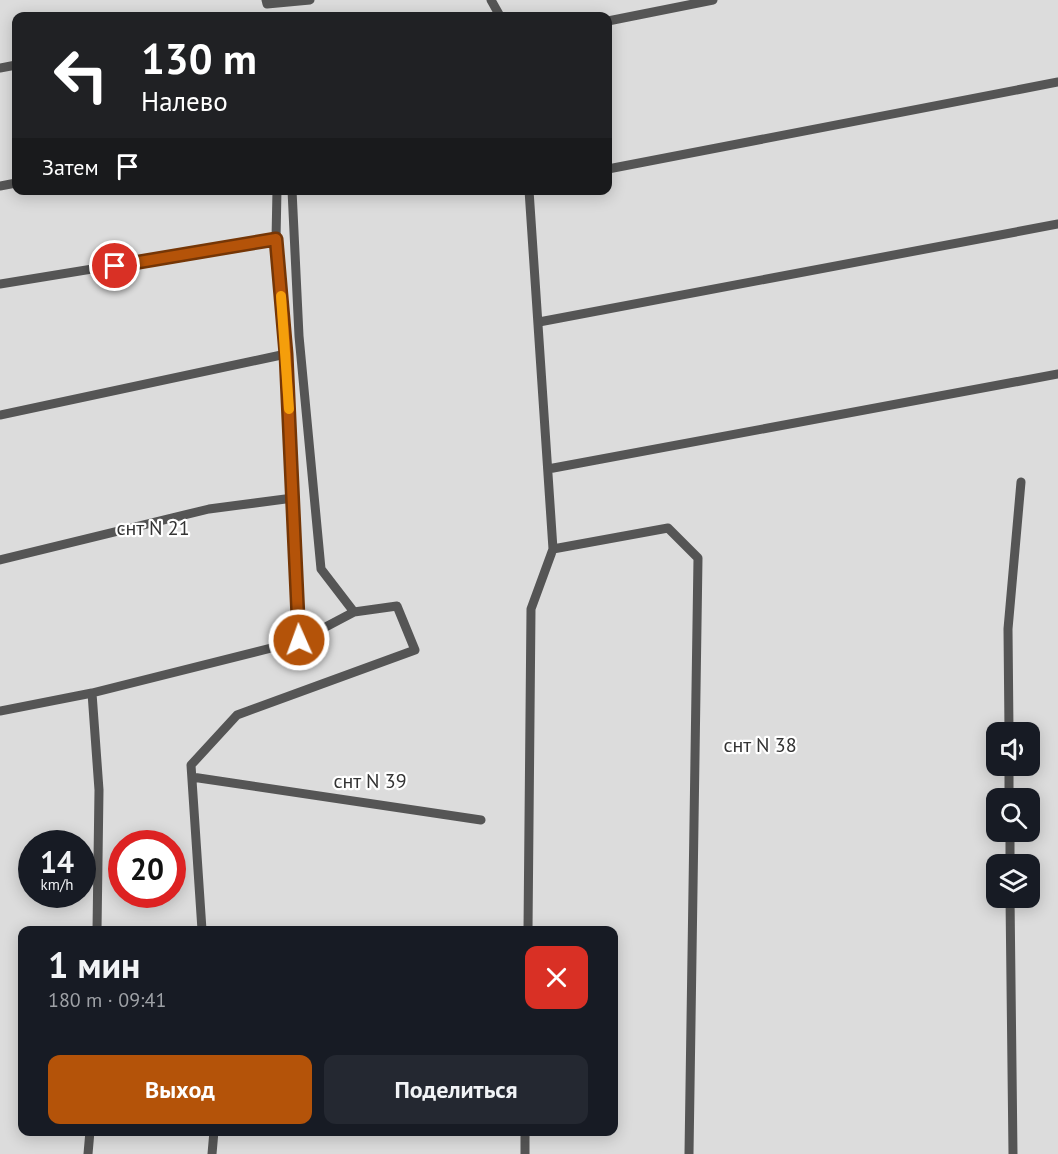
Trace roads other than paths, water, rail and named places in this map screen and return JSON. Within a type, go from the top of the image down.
[{"type":"lane","points":[[266,0],[267,4],[310,0]]},
{"type":"lane","points":[[612,20],[713,0]]},
{"type":"lane","points":[[612,168],[1058,82]]},
{"type":"lane","points":[[277,195],[276,239],[286,354],[299,640]]},
{"type":"lane","points":[[292,195],[299,336],[321,569],[354,612]]},
{"type":"lane","points":[[528,926],[531,609],[553,549],[529,195]]},
{"type":"lane","points":[[538,322],[1058,224]]},
{"type":"lane","points":[[0,284],[276,239]]},
{"type":"lane","points":[[0,415],[286,354]]},
{"type":"lane","points":[[548,469],[1058,374]]},
{"type":"lane","points":[[1009,722],[1008,629],[1021,482]]},
{"type":"lane","points":[[0,560],[209,509],[293,498]]},
{"type":"lane","points":[[553,549],[668,528],[698,558],[689,1154]]},
{"type":"lane","points":[[0,711],[92,693],[299,640],[354,612],[397,606],[415,650],[237,715],[191,765],[202,926]]},
{"type":"lane","points":[[92,693],[99,790],[97,926]]},
{"type":"lane","points":[[192,777],[481,820]]},
{"type":"lane","points":[[1010,908],[1013,1154]]},
{"type":"lane","points":[[88,1154],[90,1136]]},
{"type":"lane","points":[[212,1154],[214,1136]]},
{"type":"lane","points":[[525,1136],[525,1154]]},
{"type":"park label","name":"снт N 21","points":[[153,528]]},
{"type":"park label","name":"снт N 38","points":[[760,745]]},
{"type":"park label","name":"снт N 39","points":[[370,781]]}]
